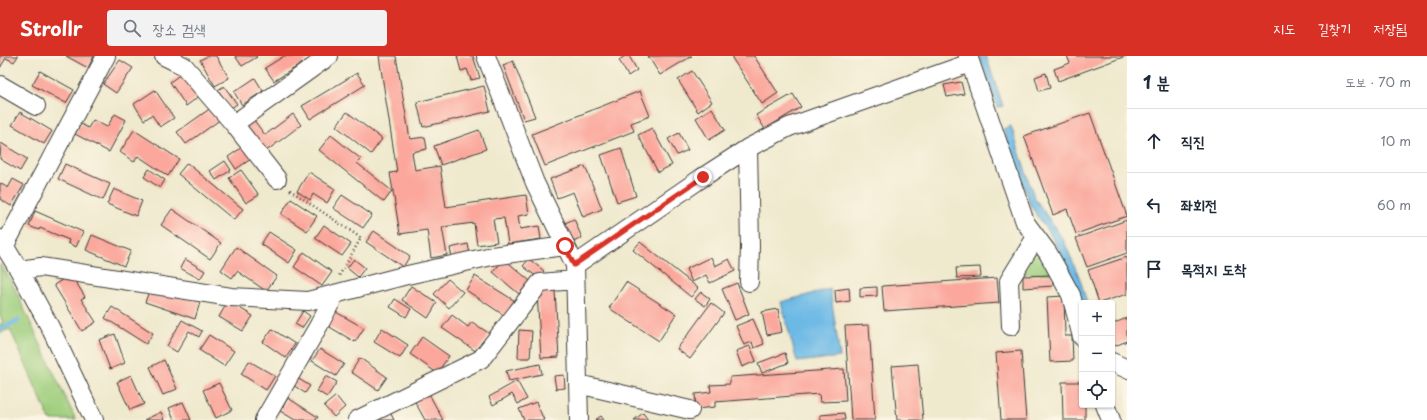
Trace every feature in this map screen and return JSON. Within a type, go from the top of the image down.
[{"type":"street","points":[[94,420],[50,327],[2,242],[106,56]]},
{"type":"street","points":[[164,56],[184,66],[234,124],[277,179]]},
{"type":"street","points":[[234,124],[329,56]]},
{"type":"street","points":[[486,56],[535,183],[565,246],[575,273],[579,420]]},
{"type":"street","points":[[357,420],[481,358],[540,283],[575,273],[703,177],[748,148],[789,127],[821,114],[969,59],[1025,222],[1048,253],[1071,295],[1082,336]]},
{"type":"street","points":[[0,85],[36,106]]},
{"type":"street","points":[[748,148],[750,246],[749,282]]},
{"type":"street","points":[[1011,326],[1009,281],[1036,237]]},
{"type":"street","points":[[19,270],[41,267],[231,297],[308,301],[492,256],[565,246]]},
{"type":"street","points":[[264,420],[320,325],[335,294]]},
{"type":"street","points":[[1115,363],[1127,369]]},
{"type":"street","points":[[578,384],[690,410]]},
{"type":"street","points":[[1106,408],[1110,420]]},
{"type":"path","points":[[277,179],[361,238],[340,272],[335,294]]},
{"type":"green space","points":[[1030,236],[1054,273],[1024,274]]},
{"type":"green space","points":[[0,264],[10,279],[76,420],[50,420],[10,329],[0,333],[0,330],[19,322],[18,319],[0,327],[0,324],[3,322],[0,316]]},
{"type":"water","points":[[979,56],[986,56],[1003,106],[997,107]]},
{"type":"water","points":[[1011,126],[1034,197],[1064,241],[1080,279],[1086,300],[1080,300],[1068,268],[1053,239],[1030,205],[1003,129]]},
{"type":"water","points":[[830,289],[840,357],[797,362],[781,302]]},
{"type":"building","points":[[0,56],[18,56],[14,62],[6,58],[0,68]]},
{"type":"building","points":[[66,56],[94,56],[88,68]]},
{"type":"building","points":[[208,56],[216,56],[229,78],[215,86],[200,60]]},
{"type":"building","points":[[235,56],[256,56],[257,57],[242,66]]},
{"type":"building","points":[[284,56],[314,56],[274,81],[265,68]]},
{"type":"building","points":[[379,56],[396,56],[410,139],[425,137],[427,149],[412,152],[415,170],[440,166],[446,207],[526,195],[529,214],[518,216],[520,229],[539,226],[541,239],[508,244],[504,218],[493,219],[497,242],[477,245],[474,223],[442,227],[447,255],[431,258],[427,230],[400,234],[390,173],[397,172]]},
{"type":"building","points":[[457,56],[473,56],[480,78],[471,80],[467,69],[461,71]]},
{"type":"building","points":[[625,56],[629,56],[637,70],[628,76],[619,60]]},
{"type":"building","points":[[648,56],[692,56],[660,75]]},
{"type":"building","points":[[735,56],[754,56],[778,93],[762,104],[732,58]]},
{"type":"building","points":[[1067,56],[1126,56],[1058,81],[1054,69],[1070,63]]},
{"type":"building","points":[[120,60],[133,68],[116,93],[103,84]]},
{"type":"building","points":[[513,61],[535,117],[524,120],[503,65]]},
{"type":"building","points":[[40,71],[74,90],[66,103],[32,85]]},
{"type":"building","points":[[185,71],[201,95],[186,106],[170,82]]},
{"type":"building","points":[[692,71],[712,102],[698,112],[678,80]]},
{"type":"building","points":[[357,73],[365,85],[310,119],[302,106]]},
{"type":"building","points":[[1046,73],[1050,88],[1039,91],[1035,77]]},
{"type":"building","points":[[255,78],[263,91],[242,105],[234,92]]},
{"type":"building","points":[[961,82],[964,94],[947,97],[944,85]]},
{"type":"building","points":[[224,86],[237,104],[231,108],[218,90]]},
{"type":"building","points":[[484,86],[490,111],[423,127],[417,102]]},
{"type":"building","points":[[155,90],[174,118],[160,127],[152,115],[144,120],[134,104]]},
{"type":"building","points":[[640,91],[650,116],[631,123],[634,131],[545,166],[532,134]]},
{"type":"building","points":[[793,94],[801,107],[765,129],[756,115]]},
{"type":"building","points":[[215,105],[224,117],[186,144],[177,132]]},
{"type":"building","points":[[712,108],[725,130],[709,140],[696,118]]},
{"type":"building","points":[[20,112],[52,131],[44,144],[12,125]]},
{"type":"building","points":[[347,112],[382,139],[371,154],[336,126]]},
{"type":"building","points":[[1090,113],[1127,216],[1076,234],[1067,209],[1053,215],[1024,136]]},
{"type":"building","points":[[115,114],[126,120],[109,152],[75,134],[81,124],[88,128],[93,120],[107,127]]},
{"type":"building","points":[[293,114],[301,125],[265,152],[245,125],[253,119],[265,135]]},
{"type":"building","points":[[652,128],[672,165],[658,172],[638,135]]},
{"type":"building","points":[[134,130],[179,159],[168,176],[138,156],[134,162],[120,152]]},
{"type":"building","points":[[479,130],[486,149],[441,165],[434,146]]},
{"type":"building","points":[[679,133],[688,150],[677,155],[668,139]]},
{"type":"building","points":[[331,135],[361,159],[357,163],[392,191],[384,202],[319,150]]},
{"type":"building","points":[[1,143],[27,159],[20,171],[0,159]]},
{"type":"building","points":[[247,144],[254,157],[236,169],[228,157]]},
{"type":"building","points":[[621,148],[636,196],[617,202],[601,155]]},
{"type":"building","points":[[225,161],[231,170],[216,180],[210,171]]},
{"type":"building","points":[[187,163],[243,209],[234,220],[178,174]]},
{"type":"building","points":[[65,164],[110,184],[103,200],[58,179]]},
{"type":"building","points":[[585,166],[602,209],[583,217],[573,192],[557,198],[550,179]]},
{"type":"building","points":[[149,169],[165,180],[160,188],[144,177]]},
{"type":"building","points":[[241,170],[259,195],[246,203],[229,178]]},
{"type":"building","points":[[309,172],[335,189],[327,203],[313,194],[310,200],[297,191]]},
{"type":"building","points":[[13,179],[24,185],[11,206],[0,199],[0,183],[8,188]]},
{"type":"building","points":[[114,189],[142,201],[136,216],[107,204]]},
{"type":"building","points":[[342,195],[372,215],[363,228],[333,208]]},
{"type":"building","points":[[291,199],[317,216],[307,231],[281,214]]},
{"type":"building","points":[[172,209],[221,243],[210,259],[161,225]]},
{"type":"building","points":[[35,211],[83,232],[76,247],[68,243],[69,240],[40,228],[39,230],[29,226]]},
{"type":"building","points":[[574,219],[582,238],[573,242],[565,223]]},
{"type":"building","points":[[1127,220],[1127,253],[1087,267],[1076,238]]},
{"type":"building","points":[[324,225],[351,244],[342,256],[315,238]]},
{"type":"building","points":[[374,231],[410,256],[403,267],[366,242]]},
{"type":"building","points":[[269,232],[297,250],[289,263],[261,244]]},
{"type":"building","points":[[92,235],[131,251],[124,266],[86,250]]},
{"type":"building","points":[[640,242],[698,288],[691,297],[633,250]]},
{"type":"building","points":[[468,244],[470,254],[452,258],[450,248]]},
{"type":"building","points":[[236,247],[277,276],[266,291],[237,271],[232,278],[221,270]]},
{"type":"building","points":[[304,252],[332,272],[322,286],[294,267]]},
{"type":"building","points":[[711,257],[715,266],[729,259],[735,271],[710,283],[706,275],[692,282],[686,269]]},
{"type":"building","points":[[1127,257],[1127,294],[1108,300],[1098,300],[1088,270]]},
{"type":"building","points":[[185,259],[205,271],[200,279],[180,268]]},
{"type":"building","points":[[354,259],[365,268],[358,277],[347,268]]},
{"type":"building","points":[[504,259],[530,281],[519,294],[493,272]]},
{"type":"building","points":[[529,259],[544,271],[538,278],[523,266]]},
{"type":"building","points":[[980,267],[981,277],[957,278],[956,268]]},
{"type":"building","points":[[71,274],[85,297],[81,299],[96,322],[82,331],[54,285]]},
{"type":"building","points":[[1052,275],[1053,286],[1023,288],[1023,276]]},
{"type":"building","points":[[475,276],[515,301],[505,316],[466,290]]},
{"type":"building","points":[[997,278],[999,303],[884,311],[882,286]]},
{"type":"building","points":[[448,279],[463,292],[449,308],[434,294]]},
{"type":"building","points":[[626,282],[676,314],[659,341],[609,308]]},
{"type":"building","points":[[737,283],[749,314],[735,320],[722,289]]},
{"type":"building","points":[[151,286],[200,302],[195,319],[145,302]]},
{"type":"building","points":[[411,286],[437,303],[428,318],[402,300]]},
{"type":"building","points":[[877,287],[877,296],[860,297],[860,288]]},
{"type":"building","points":[[849,288],[850,301],[836,303],[835,290]]},
{"type":"building","points":[[555,291],[559,357],[541,358],[537,292]]},
{"type":"building","points":[[701,292],[710,299],[705,306],[695,299]]},
{"type":"building","points":[[1064,296],[1065,336],[1072,336],[1073,361],[1050,362],[1047,297]]},
{"type":"building","points":[[395,299],[411,309],[406,317],[390,307]]},
{"type":"building","points":[[228,301],[253,316],[243,331],[219,317]]},
{"type":"building","points":[[711,303],[724,313],[690,359],[677,349]]},
{"type":"building","points":[[112,307],[153,333],[146,344],[105,318]]},
{"type":"building","points":[[778,309],[782,332],[767,335],[762,312]]},
{"type":"building","points":[[303,311],[310,316],[302,328],[295,324]]},
{"type":"building","points":[[336,312],[364,328],[355,342],[328,326]]},
{"type":"building","points":[[452,315],[468,327],[472,322],[490,334],[477,352],[442,328]]},
{"type":"building","points":[[1127,318],[1127,341],[1115,346],[1115,336],[1115,323]]},
{"type":"building","points":[[753,319],[764,344],[754,348],[752,342],[744,345],[736,326]]},
{"type":"building","points":[[182,320],[202,331],[199,337],[189,331],[177,352],[167,346]]},
{"type":"building","points":[[869,325],[875,420],[851,420],[845,326]]},
{"type":"building","points":[[382,328],[408,345],[400,358],[374,342]]},
{"type":"building","points":[[272,329],[295,344],[286,358],[263,342]]},
{"type":"building","points":[[519,330],[532,331],[530,358],[518,358]]},
{"type":"building","points":[[115,334],[125,363],[110,369],[99,340]]},
{"type":"building","points":[[209,335],[234,351],[224,366],[199,350]]},
{"type":"building","points":[[422,337],[449,356],[437,373],[410,354]]},
{"type":"building","points":[[750,346],[756,361],[742,367],[736,351]]},
{"type":"building","points":[[320,349],[344,364],[336,376],[312,361]]},
{"type":"building","points":[[1021,351],[1026,420],[1001,420],[996,353]]},
{"type":"building","points":[[785,353],[788,363],[762,373],[758,363]]},
{"type":"building","points":[[360,358],[387,377],[378,390],[351,372]]},
{"type":"building","points":[[164,360],[177,389],[163,395],[150,367]]},
{"type":"building","points":[[249,361],[275,376],[266,390],[241,374]]},
{"type":"building","points":[[540,364],[542,374],[509,381],[506,371]]},
{"type":"building","points":[[918,364],[923,420],[897,420],[892,366]]},
{"type":"building","points":[[844,369],[846,401],[820,402],[819,394],[715,402],[715,407],[696,409],[695,394],[711,392],[710,385],[730,384],[730,377]]},
{"type":"building","points":[[131,375],[144,404],[130,410],[117,382]]},
{"type":"building","points":[[564,375],[565,388],[556,389],[554,376]]},
{"type":"building","points":[[326,376],[337,382],[327,397],[317,391]]},
{"type":"building","points":[[297,378],[310,386],[305,393],[293,385]]},
{"type":"building","points":[[517,381],[527,399],[518,404],[512,394],[493,405],[489,397]]},
{"type":"building","points":[[1062,382],[1079,382],[1079,408],[1085,408],[1085,420],[1063,420]]},
{"type":"building","points":[[219,383],[232,410],[216,418],[203,390]]},
{"type":"building","points":[[428,392],[443,420],[425,420],[414,400]]},
{"type":"building","points":[[336,396],[345,407],[334,417],[324,406]]},
{"type":"building","points":[[288,398],[318,417],[316,420],[295,420],[280,411]]},
{"type":"building","points":[[183,402],[191,420],[174,420],[169,408]]},
{"type":"building","points":[[536,402],[544,420],[524,420],[519,409]]},
{"type":"building","points":[[161,412],[164,420],[144,420]]},
{"type":"building","points":[[390,412],[394,420],[374,420]]},
{"type":"building","points":[[643,413],[648,420],[634,420]]},
{"type":"building","points":[[844,413],[845,420],[820,420],[820,415]]},
{"type":"building","points":[[601,416],[604,420],[595,420]]},
{"type":"waterway","points":[[0,329],[18,321]]},
{"type":"route","points":[[565,246],[574,265],[656,211],[703,177]]}]
